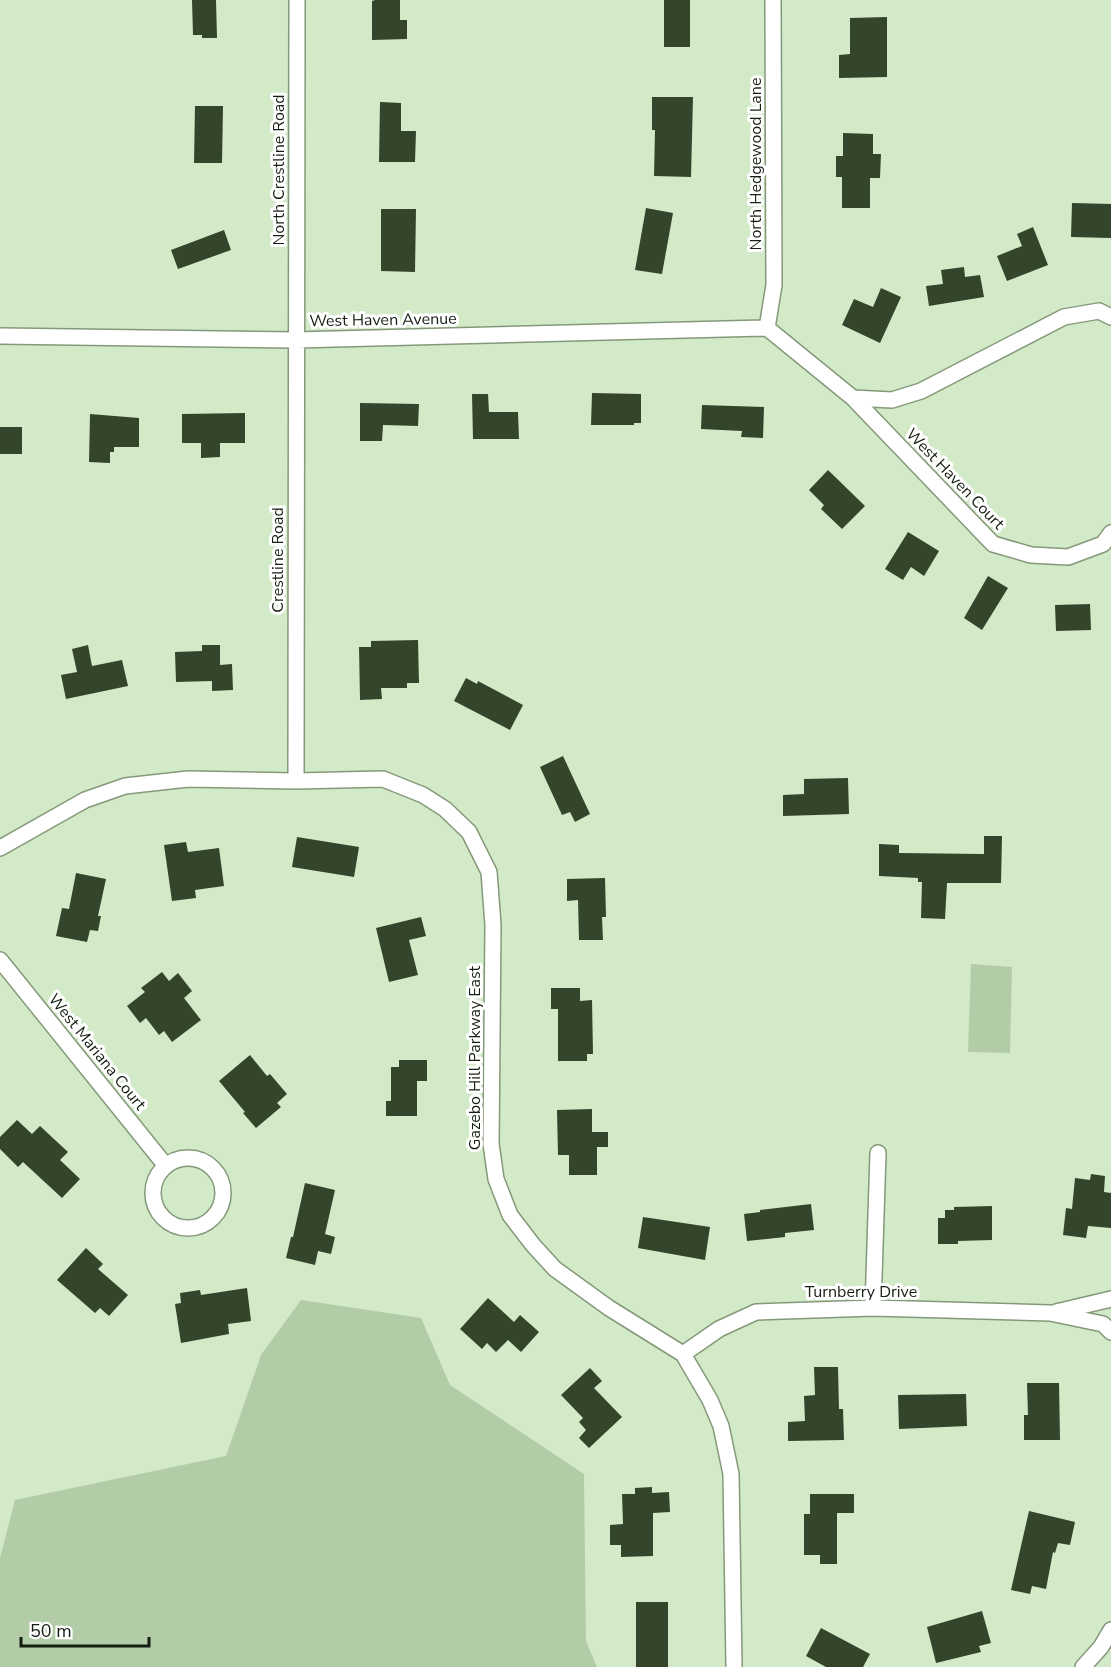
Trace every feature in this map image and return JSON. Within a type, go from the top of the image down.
[{"type":"street","name":"North Crestline Road","points":[[296,340],[297,0]]},
{"type":"street","name":"North Hedgewood Lane","points":[[767,328],[774,285],[773,0]]},
{"type":"street","points":[[853,398],[892,400],[921,391],[1064,317],[1099,312],[1111,317]]},
{"type":"street","name":"West Haven Avenue","points":[[0,336],[296,340],[767,328]]},
{"type":"street","name":"West Haven Court","points":[[767,328],[853,398],[993,544],[1030,555],[1068,557],[1103,544],[1111,533]]},
{"type":"street","name":"Crestline Road","points":[[296,340],[296,781]]},
{"type":"street","name":"Gazebo Hill Parkway East","points":[[0,848],[85,800],[125,786],[188,779],[296,781],[383,779],[423,795],[445,809],[470,832],[489,872],[493,925],[491,1144],[496,1179],[510,1215],[532,1245],[555,1269],[609,1308],[684,1354],[710,1400],[717,1417],[731,1474],[734,1667]]},
{"type":"street","name":"West Mariana Court","points":[[0,960],[166,1166]]},
{"type":"street","points":[[873,1308],[878,1153]]},
{"type":"street","points":[[187,1158],[198,1160],[216,1172],[223,1192],[217,1213],[209,1221],[198,1227],[180,1227],[164,1219],[153,1198],[158,1175],[166,1166],[187,1158]]},
{"type":"street","name":"Turnberry Drive","points":[[1050,1313],[1111,1299]]},
{"type":"street","name":"Turnberry Drive","points":[[684,1354],[719,1329],[756,1311],[873,1308],[1050,1313],[1103,1324],[1111,1332]]},
{"type":"street","points":[[1083,1667],[1101,1647],[1111,1630]]},
{"type":"green space","points":[[971,964],[1012,967],[1010,1053],[968,1052]]},
{"type":"green space","points":[[301,1300],[421,1318],[450,1385],[584,1474],[586,1641],[597,1667],[0,1667],[0,1558],[15,1500],[226,1456],[261,1355]]},
{"type":"building","points":[[192,0],[216,0],[217,38],[202,38],[202,35],[193,35]]},
{"type":"building","points":[[400,0],[400,20],[407,20],[407,39],[372,40],[372,1]]},
{"type":"building","points":[[664,0],[690,0],[690,47],[664,47]]},
{"type":"building","points":[[887,17],[887,77],[839,78],[839,55],[850,54],[850,18]]},
{"type":"building","points":[[652,97],[693,97],[691,177],[654,176],[655,130],[652,130]]},
{"type":"building","points":[[380,102],[401,103],[401,131],[416,131],[415,162],[379,162]]},
{"type":"building","points":[[195,106],[223,106],[222,163],[194,163]]},
{"type":"building","points":[[843,133],[873,134],[873,154],[881,154],[880,178],[870,178],[870,208],[842,208],[842,177],[836,177],[836,156],[843,156]]},
{"type":"building","points":[[1072,203],[1111,204],[1111,238],[1071,237]]},
{"type":"building","points":[[646,208],[673,213],[662,274],[635,270]]},
{"type":"building","points":[[381,209],[416,209],[415,272],[381,271]]},
{"type":"building","points":[[1033,227],[1048,265],[1007,281],[997,256],[1022,246],[1017,234]]},
{"type":"building","points":[[224,230],[231,250],[178,269],[171,250]]},
{"type":"building","points":[[964,267],[965,277],[980,275],[984,297],[929,306],[926,286],[943,284],[941,270]]},
{"type":"building","points":[[881,288],[901,297],[880,343],[842,325],[854,299],[873,307]]},
{"type":"building","points":[[592,393],[641,394],[641,423],[591,425]]},
{"type":"building","points":[[472,394],[488,394],[489,412],[518,412],[519,439],[473,439]]},
{"type":"building","points":[[360,403],[419,404],[418,426],[383,425],[382,441],[360,441]]},
{"type":"building","points":[[702,405],[764,407],[763,438],[741,437],[742,431],[701,429]]},
{"type":"building","points":[[245,413],[245,443],[220,443],[220,457],[201,458],[201,443],[182,443],[182,414]]},
{"type":"building","points":[[90,414],[139,418],[139,447],[114,447],[114,452],[110,452],[110,463],[89,462]]},
{"type":"building","points":[[0,427],[22,427],[22,454],[0,454]]},
{"type":"building","points":[[828,470],[865,506],[842,529],[821,509],[824,505],[809,490]]},
{"type":"building","points":[[908,532],[939,551],[924,576],[911,567],[903,580],[885,569]]},
{"type":"building","points":[[988,576],[1008,588],[982,630],[964,618]]},
{"type":"building","points":[[1090,604],[1091,630],[1056,631],[1055,605]]},
{"type":"building","points":[[418,640],[419,683],[407,683],[407,688],[381,688],[382,699],[360,700],[359,647],[371,647],[371,641]]},
{"type":"building","points":[[88,645],[92,666],[122,660],[128,686],[66,699],[61,675],[77,672],[72,649]]},
{"type":"building","points":[[202,645],[220,645],[220,665],[232,664],[233,690],[212,691],[212,681],[176,682],[175,652],[202,651]]},
{"type":"building","points":[[466,678],[477,684],[478,681],[523,705],[510,730],[454,701]]},
{"type":"building","points":[[563,756],[590,814],[575,822],[570,812],[562,815],[540,767]]},
{"type":"building","points":[[848,778],[849,814],[783,816],[783,795],[804,794],[804,779]]},
{"type":"building","points":[[984,836],[1002,836],[1001,883],[947,883],[945,919],[921,918],[922,882],[918,882],[918,878],[879,876],[879,844],[899,845],[899,853],[984,854]]},
{"type":"building","points":[[297,837],[359,847],[354,877],[292,867]]},
{"type":"building","points":[[186,842],[188,852],[219,848],[224,886],[195,890],[196,898],[172,901],[164,845]]},
{"type":"building","points":[[76,873],[106,879],[98,916],[101,916],[98,931],[90,930],[87,942],[56,936],[62,908],[69,909]]},
{"type":"building","points":[[605,878],[606,917],[602,917],[603,940],[579,940],[578,900],[567,901],[567,879]]},
{"type":"building","points":[[421,917],[426,936],[409,940],[418,975],[389,982],[376,928]]},
{"type":"building","points":[[162,972],[169,981],[178,973],[192,991],[184,998],[201,1020],[172,1042],[164,1031],[159,1035],[146,1018],[140,1023],[127,1006],[145,992],[141,988]]},
{"type":"building","points":[[551,988],[580,988],[580,1001],[592,1000],[593,1054],[587,1054],[587,1061],[558,1061],[558,1009],[551,1009]]},
{"type":"building","points":[[250,1055],[267,1076],[270,1074],[287,1094],[277,1103],[281,1107],[256,1128],[219,1081]]},
{"type":"building","points":[[399,1060],[427,1060],[427,1081],[417,1081],[417,1116],[386,1116],[386,1101],[391,1101],[391,1067],[399,1067]]},
{"type":"building","points":[[592,1109],[592,1132],[608,1132],[608,1147],[597,1147],[597,1175],[569,1175],[569,1155],[558,1155],[557,1110]]},
{"type":"building","points":[[17,1120],[32,1134],[40,1126],[68,1152],[60,1160],[80,1179],[62,1198],[23,1162],[18,1167],[0,1149],[0,1137]]},
{"type":"building","points":[[1091,1174],[1105,1176],[1104,1192],[1111,1193],[1111,1228],[1088,1226],[1086,1238],[1063,1235],[1066,1208],[1072,1209],[1075,1178],[1090,1180]]},
{"type":"building","points":[[305,1183],[335,1190],[325,1234],[335,1237],[331,1254],[318,1251],[315,1265],[286,1258]]},
{"type":"building","points":[[811,1204],[814,1230],[785,1233],[785,1237],[747,1241],[744,1214]]},
{"type":"building","points":[[992,1206],[992,1240],[938,1244],[938,1218],[945,1218],[945,1210],[954,1210],[954,1207]]},
{"type":"building","points":[[643,1217],[710,1227],[705,1260],[638,1248]]},
{"type":"building","points":[[86,1248],[103,1264],[98,1269],[128,1295],[109,1316],[100,1308],[95,1313],[57,1280]]},
{"type":"building","points":[[247,1288],[251,1321],[228,1324],[229,1334],[181,1343],[175,1304],[181,1303],[180,1293],[200,1290],[201,1295]]},
{"type":"building","points":[[488,1298],[514,1322],[520,1315],[539,1332],[521,1352],[508,1340],[496,1352],[487,1343],[482,1349],[460,1329]]},
{"type":"building","points":[[814,1367],[838,1367],[839,1409],[843,1409],[844,1440],[788,1441],[788,1422],[805,1421],[804,1396],[815,1395]]},
{"type":"building","points":[[590,1368],[602,1381],[594,1388],[622,1417],[589,1448],[579,1438],[586,1430],[579,1422],[583,1418],[561,1395]]},
{"type":"building","points":[[1027,1383],[1059,1383],[1060,1440],[1024,1440],[1024,1415],[1028,1415]]},
{"type":"building","points":[[966,1394],[967,1426],[899,1429],[898,1395]]},
{"type":"building","points":[[652,1487],[652,1493],[669,1492],[670,1512],[653,1513],[653,1556],[621,1557],[621,1545],[610,1545],[610,1525],[623,1524],[622,1494],[635,1494],[635,1488]]},
{"type":"building","points":[[810,1494],[854,1494],[854,1513],[837,1513],[837,1564],[820,1564],[820,1555],[804,1555],[804,1514],[810,1514]]},
{"type":"building","points":[[1029,1511],[1075,1522],[1070,1545],[1058,1543],[1055,1553],[1053,1552],[1046,1589],[1032,1586],[1030,1594],[1011,1590]]},
{"type":"building","points":[[636,1602],[668,1602],[668,1667],[636,1667]]},
{"type":"building","points":[[982,1611],[991,1643],[979,1646],[981,1652],[936,1663],[927,1627]]},
{"type":"building","points":[[821,1628],[870,1654],[863,1667],[826,1667],[806,1656]]}]
